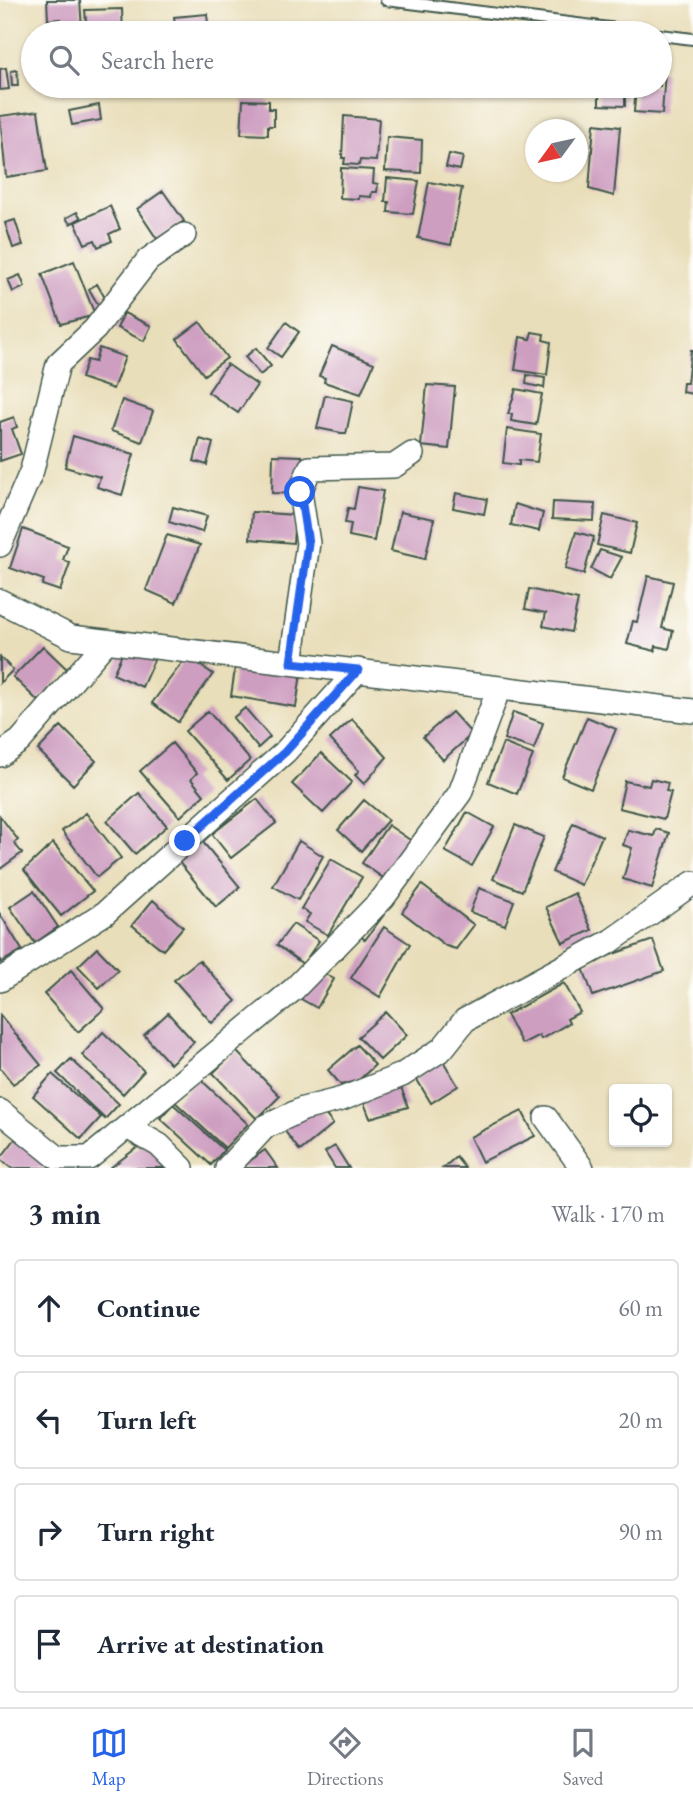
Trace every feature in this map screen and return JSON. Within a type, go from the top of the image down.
[{"type":"street","points":[[0,545],[32,470],[58,364],[95,329],[148,260],[184,235]]},
{"type":"street","points":[[291,663],[308,543],[300,492],[310,468],[394,466],[412,454]]},
{"type":"street","points":[[0,601],[71,637],[693,711]]},
{"type":"street","points":[[0,755],[20,741],[106,642]]},
{"type":"street","points":[[0,980],[105,913],[285,752],[358,670]]},
{"type":"street","points":[[0,1111],[58,1158],[89,1158],[293,989],[383,898],[460,793],[499,688]]},
{"type":"street","points":[[227,1168],[265,1127],[303,1109],[342,1099],[402,1075],[442,1049],[465,1020],[611,941],[693,883]]},
{"type":"street","points":[[546,1118],[582,1168]]},
{"type":"street","points":[[127,1127],[159,1145],[182,1168]]},
{"type":"lane","points":[[386,0],[553,21]]},
{"type":"lane","points":[[672,36],[693,39]]},
{"type":"building","points":[[47,0],[80,0],[81,21],[48,20]]},
{"type":"building","points":[[122,9],[122,21],[86,21],[85,10]]},
{"type":"building","points":[[207,14],[208,21],[174,21],[174,17]]},
{"type":"building","points":[[6,68],[9,89],[0,90],[0,69]]},
{"type":"building","points":[[17,70],[18,86],[12,86],[11,71]]},
{"type":"building","points":[[599,98],[625,98],[625,106],[599,105]]},
{"type":"building","points":[[635,98],[663,98],[662,114],[634,112]]},
{"type":"building","points":[[243,100],[269,101],[269,109],[274,109],[274,126],[268,126],[268,135],[241,134]]},
{"type":"building","points":[[99,105],[101,120],[72,125],[69,111]]},
{"type":"building","points":[[38,111],[47,171],[6,177],[0,116]]},
{"type":"building","points":[[344,116],[379,119],[376,161],[360,160],[359,165],[344,164]]},
{"type":"building","points":[[594,124],[620,127],[614,196],[589,189]]},
{"type":"building","points":[[387,137],[422,140],[421,173],[385,171]]},
{"type":"building","points":[[449,154],[463,157],[460,170],[446,167]]},
{"type":"building","points":[[341,168],[374,170],[373,183],[378,184],[377,192],[372,192],[371,197],[359,196],[359,199],[340,198]]},
{"type":"building","points":[[387,178],[419,181],[413,214],[388,212],[389,202],[385,202]]},
{"type":"building","points":[[429,182],[462,188],[451,245],[418,238]]},
{"type":"building","points":[[163,191],[184,221],[157,239],[137,209]]},
{"type":"building","points":[[110,206],[120,229],[109,234],[112,241],[98,247],[95,240],[85,244],[75,222]]},
{"type":"building","points":[[77,212],[81,218],[70,224],[66,218]]},
{"type":"building","points":[[15,220],[23,245],[13,248],[5,223]]},
{"type":"building","points":[[74,261],[95,315],[61,324],[42,274]]},
{"type":"building","points":[[20,275],[25,287],[13,292],[8,280]]},
{"type":"building","points":[[97,284],[108,303],[100,308],[89,289]]},
{"type":"building","points":[[124,313],[151,326],[144,341],[117,328]]},
{"type":"building","points":[[200,322],[227,358],[204,375],[177,339]]},
{"type":"building","points":[[286,322],[299,332],[281,357],[268,348]]},
{"type":"building","points":[[532,332],[544,334],[543,340],[551,342],[547,375],[515,370],[520,337],[530,339]]},
{"type":"building","points":[[332,346],[374,363],[361,394],[324,382],[325,378],[319,376]]},
{"type":"building","points":[[99,348],[125,357],[113,389],[81,378],[87,360],[95,362]]},
{"type":"building","points":[[256,348],[271,366],[260,375],[245,357]]},
{"type":"building","points":[[691,350],[693,394],[682,392],[683,383],[687,383]]},
{"type":"building","points":[[227,364],[257,385],[238,413],[208,392]]},
{"type":"building","points":[[527,375],[545,378],[544,388],[526,384]]},
{"type":"building","points":[[427,385],[455,387],[449,449],[421,446]]},
{"type":"building","points":[[516,389],[542,394],[536,425],[511,421],[512,414],[508,414]]},
{"type":"building","points":[[325,395],[353,401],[346,434],[317,428]]},
{"type":"building","points":[[122,400],[153,411],[142,442],[111,431]]},
{"type":"building","points":[[14,417],[17,427],[12,429],[21,454],[0,461],[0,422]]},
{"type":"building","points":[[507,429],[541,434],[537,462],[519,460],[519,465],[503,463]]},
{"type":"building","points":[[73,436],[134,454],[122,495],[97,487],[100,477],[65,467]]},
{"type":"building","points":[[200,439],[213,443],[207,465],[194,461]]},
{"type":"building","points":[[273,455],[302,456],[301,494],[272,493]]},
{"type":"building","points":[[358,487],[383,491],[374,541],[349,536],[351,524],[345,523],[348,508],[354,509]]},
{"type":"building","points":[[456,493],[487,499],[484,514],[453,508]]},
{"type":"building","points":[[553,502],[595,504],[594,521],[552,519]]},
{"type":"building","points":[[515,504],[543,513],[539,531],[511,525]]},
{"type":"building","points":[[173,507],[207,516],[202,532],[169,522]]},
{"type":"building","points":[[252,512],[295,515],[293,543],[250,539]]},
{"type":"building","points":[[400,512],[434,519],[425,559],[391,551]]},
{"type":"building","points":[[604,515],[637,523],[630,553],[597,545]]},
{"type":"building","points":[[23,529],[68,546],[63,560],[70,563],[60,591],[42,585],[44,580],[10,568]]},
{"type":"building","points":[[576,532],[594,537],[584,574],[565,569]]},
{"type":"building","points":[[167,535],[200,545],[176,603],[146,590]]},
{"type":"building","points":[[600,550],[622,557],[610,579],[591,569]]},
{"type":"building","points":[[648,576],[673,582],[662,628],[673,631],[669,649],[656,646],[655,651],[627,644],[633,621],[637,622]]},
{"type":"building","points":[[529,589],[578,600],[571,632],[543,626],[546,613],[525,609]]},
{"type":"building","points":[[126,645],[155,658],[142,687],[113,674]]},
{"type":"building","points":[[43,646],[68,670],[38,701],[13,677]]},
{"type":"building","points":[[187,656],[213,674],[178,722],[152,703]]},
{"type":"building","points":[[237,656],[302,667],[296,707],[231,696]]},
{"type":"building","points":[[0,657],[13,670],[0,683]]},
{"type":"building","points":[[245,708],[270,737],[258,748],[233,718]]},
{"type":"building","points":[[208,711],[250,760],[228,780],[185,731]]},
{"type":"building","points":[[452,712],[472,734],[443,760],[423,737]]},
{"type":"building","points":[[513,712],[543,723],[534,749],[504,739]]},
{"type":"building","points":[[587,717],[616,729],[591,789],[562,777]]},
{"type":"building","points":[[352,719],[387,757],[364,784],[355,775],[359,771],[330,739]]},
{"type":"building","points":[[61,726],[96,761],[73,785],[38,750]]},
{"type":"building","points":[[172,743],[197,773],[191,779],[204,795],[180,817],[140,771]]},
{"type":"building","points":[[503,743],[533,755],[517,794],[488,782]]},
{"type":"building","points":[[321,753],[352,782],[323,813],[292,784]]},
{"type":"building","points":[[651,779],[668,783],[666,791],[671,792],[664,819],[619,808],[625,781],[649,786]]},
{"type":"building","points":[[139,793],[167,826],[135,854],[107,821]]},
{"type":"building","points":[[257,799],[276,823],[231,858],[212,834]]},
{"type":"building","points":[[364,800],[388,820],[361,851],[338,830]]},
{"type":"building","points":[[467,812],[494,827],[472,866],[445,851]]},
{"type":"building","points":[[86,813],[121,858],[97,877],[62,831]]},
{"type":"building","points":[[0,816],[18,840],[14,843],[22,853],[0,869]]},
{"type":"building","points":[[573,823],[602,836],[581,885],[552,872]]},
{"type":"building","points":[[388,825],[413,842],[386,880],[362,863]]},
{"type":"building","points":[[515,825],[544,837],[522,891],[493,879]]},
{"type":"building","points":[[656,829],[669,833],[652,888],[623,879],[632,848],[623,845],[628,830],[654,836]]},
{"type":"building","points":[[202,841],[240,887],[216,907],[178,861]]},
{"type":"building","points":[[299,841],[323,856],[298,900],[273,886]]},
{"type":"building","points":[[53,843],[93,891],[61,916],[24,870]]},
{"type":"building","points":[[331,859],[362,877],[328,935],[305,922],[310,914],[301,909]]},
{"type":"building","points":[[422,885],[474,925],[456,949],[446,946],[402,912]]},
{"type":"building","points":[[479,888],[514,901],[505,925],[470,912]]},
{"type":"building","points":[[34,891],[58,927],[35,943],[10,907]]},
{"type":"building","points":[[575,893],[592,930],[563,943],[546,907]]},
{"type":"building","points":[[153,900],[183,927],[163,950],[132,925]]},
{"type":"building","points":[[375,902],[386,912],[365,940],[352,928]]},
{"type":"building","points":[[0,914],[22,950],[0,963]]},
{"type":"building","points":[[293,924],[319,941],[303,964],[277,945]]},
{"type":"building","points":[[384,927],[410,944],[380,997],[351,978]]},
{"type":"building","points":[[653,940],[664,971],[593,996],[582,965]]},
{"type":"building","points":[[97,948],[118,970],[99,988],[78,966]]},
{"type":"building","points":[[199,960],[236,1001],[212,1023],[174,980]]},
{"type":"building","points":[[309,965],[334,979],[317,1008],[292,994]]},
{"type":"building","points":[[71,970],[104,1009],[78,1032],[44,994]]},
{"type":"building","points":[[564,983],[580,1012],[567,1019],[569,1023],[541,1039],[539,1035],[522,1044],[506,1015]]},
{"type":"building","points":[[386,1012],[407,1035],[380,1060],[358,1037]]},
{"type":"building","points":[[168,1013],[194,1042],[170,1064],[144,1035]]},
{"type":"building","points":[[0,1015],[41,1065],[13,1084],[0,1068]]},
{"type":"building","points":[[103,1032],[144,1071],[123,1094],[82,1055]]},
{"type":"building","points":[[357,1045],[375,1065],[359,1080],[341,1085],[328,1070]]},
{"type":"building","points":[[236,1051],[280,1096],[257,1119],[213,1073]]},
{"type":"building","points":[[71,1059],[119,1104],[105,1119],[57,1073]]},
{"type":"building","points":[[443,1061],[458,1086],[431,1103],[416,1078]]},
{"type":"building","points":[[52,1074],[101,1117],[81,1139],[33,1096]]},
{"type":"building","points":[[198,1077],[248,1124],[225,1148],[175,1102]]},
{"type":"building","points":[[399,1081],[408,1107],[370,1118],[361,1095]]},
{"type":"building","points":[[316,1103],[333,1124],[300,1151],[281,1126]]},
{"type":"building","points":[[173,1104],[224,1150],[211,1165],[160,1118]]},
{"type":"building","points":[[522,1111],[535,1136],[482,1162],[470,1137]]},
{"type":"building","points":[[19,1134],[58,1168],[11,1168],[0,1159]]},
{"type":"building","points":[[150,1138],[169,1168],[110,1168]]},
{"type":"building","points":[[335,1146],[349,1168],[335,1168],[325,1152]]},
{"type":"building","points":[[265,1150],[278,1168],[240,1168]]},
{"type":"building","points":[[456,1157],[465,1168],[443,1168]]},
{"type":"route","points":[[185,841],[285,752],[358,670],[291,663],[308,543],[300,492]]}]
